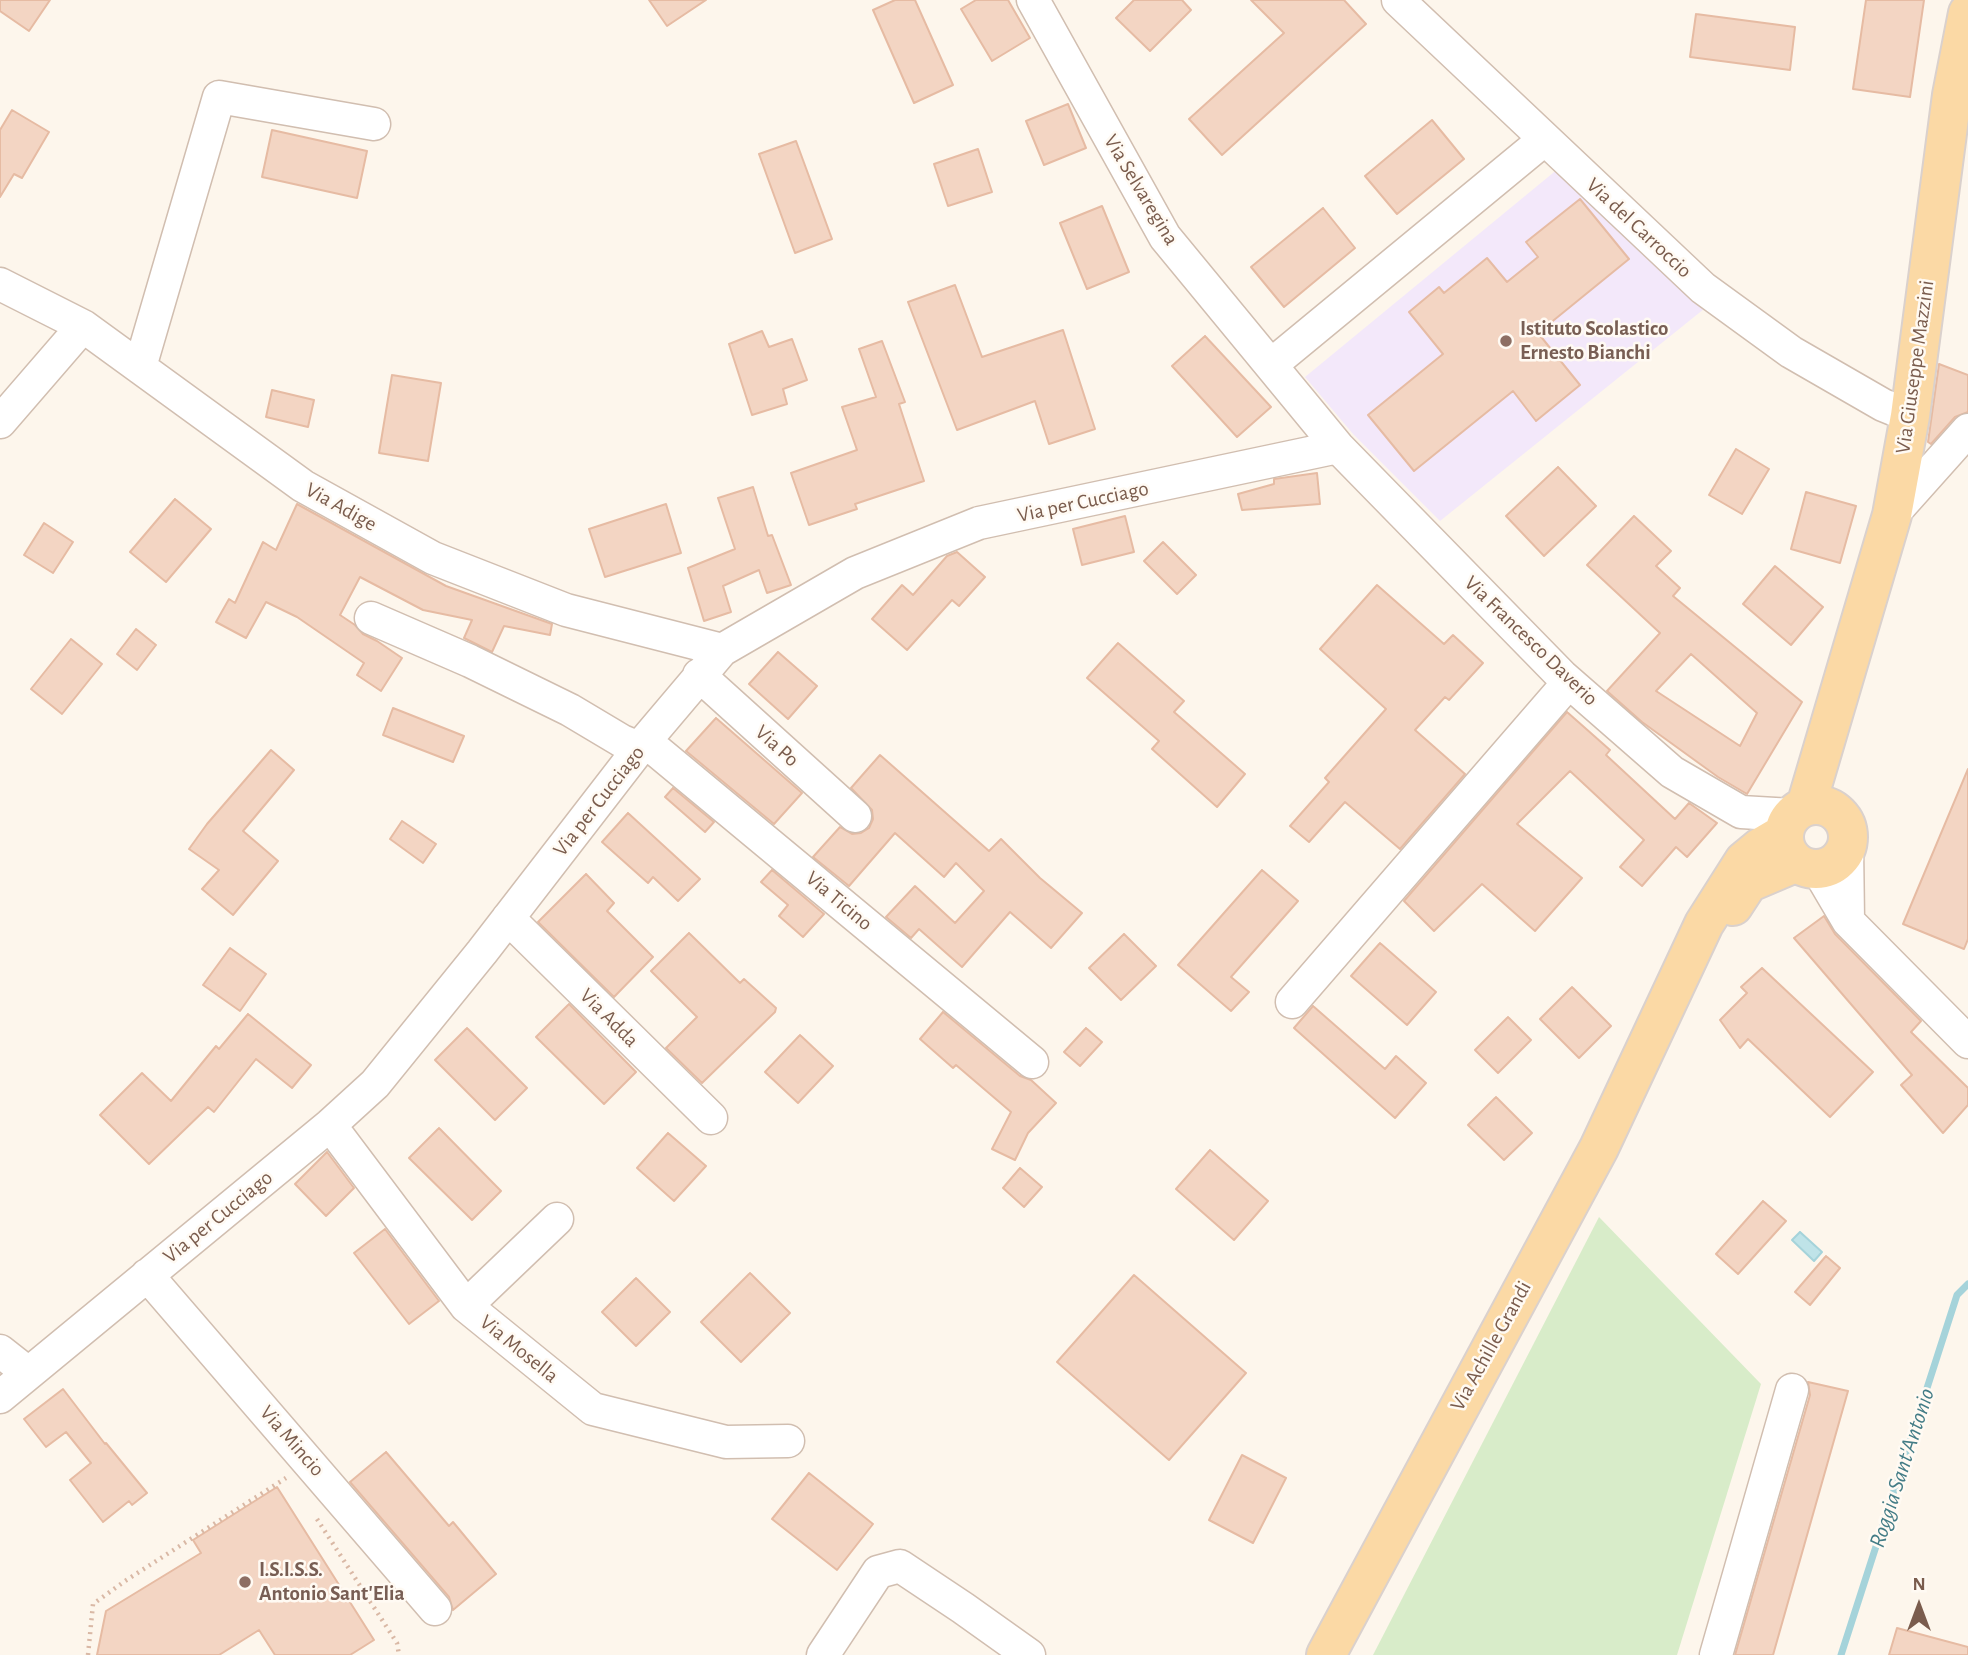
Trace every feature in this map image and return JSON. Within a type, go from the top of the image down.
[{"type":"main road","name":"Via Giuseppe Mazzini","points":[[1811,835],[1834,715],[1892,515],[1910,416],[1952,95],[1968,13]]},
{"type":"main road","name":"Via Achille Grandi","points":[[1326,1655],[1599,1148],[1652,1036],[1748,883],[1811,835]]},
{"type":"street","name":"Via Selvaregina","points":[[1033,0],[1165,237],[1338,447]]},
{"type":"street","name":"Via del Carroccio","points":[[1398,0],[1703,288],[1791,352],[1883,405],[1910,416]]},
{"type":"street","points":[[140,367],[219,97],[374,124]]},
{"type":"street","points":[[1271,365],[1545,139]]},
{"type":"street","name":"Via Adige","points":[[0,284],[83,326],[303,486],[433,558],[566,610],[722,650]]},
{"type":"street","points":[[0,422],[83,326]]},
{"type":"street","points":[[1892,515],[1968,430]]},
{"type":"street","name":"Via per Cucciago","points":[[0,1396],[330,1125],[375,1084],[642,745],[722,650],[855,573],[979,523],[1338,447]]},
{"type":"street","name":"Via Francesco Daverio","points":[[1338,447],[1569,682],[1672,772],[1741,812],[1811,835]]},
{"type":"street","name":"Via Ticino","points":[[371,618],[470,661],[570,710],[622,741],[642,745],[1032,1062]]},
{"type":"street","name":"Via Po","points":[[699,675],[855,816]]},
{"type":"street","points":[[1292,1002],[1569,682]]},
{"type":"street","points":[[1811,835],[1848,921],[1968,1042]]},
{"type":"street","name":"Via Adda","points":[[508,918],[711,1118]]},
{"type":"street","name":"Via Mosella","points":[[330,1125],[466,1306],[593,1409],[726,1442],[788,1441]]},
{"type":"street","points":[[466,1306],[557,1219]]},
{"type":"street","name":"Via Mincio","points":[[147,1275],[435,1609]]},
{"type":"street","points":[[0,1351],[28,1373]]},
{"type":"street","points":[[1716,1655],[1792,1390]]},
{"type":"street","points":[[823,1655],[878,1572],[900,1566],[1029,1655]]},
{"type":"path","points":[[88,1655],[93,1604],[290,1475]]},
{"type":"path","points":[[311,1509],[397,1643],[399,1655]]},
{"type":"shaded area","name":"Istituto Scolastico Ernesto Bianchi","points":[[1559,168],[1709,305],[1440,521],[1353,434],[1305,377]]},
{"type":"green space","points":[[1599,1217],[1761,1384],[1677,1655],[1373,1655]]},
{"type":"water","points":[[1800,1232],[1822,1252],[1814,1261],[1792,1240]]},
{"type":"building","points":[[0,0],[50,0],[29,31],[0,11]]},
{"type":"building","points":[[649,0],[706,0],[667,26]]},
{"type":"building","points":[[895,0],[915,0],[953,85],[914,103],[873,10]]},
{"type":"building","points":[[976,0],[1008,0],[1030,38],[992,61],[961,9]]},
{"type":"building","points":[[1134,0],[1182,0],[1191,10],[1150,51],[1116,18]]},
{"type":"building","points":[[1251,0],[1344,0],[1366,24],[1222,155],[1189,119],[1284,33]]},
{"type":"building","points":[[1866,0],[1924,0],[1910,97],[1853,89]]},
{"type":"building","points":[[1696,14],[1795,27],[1790,70],[1690,57]]},
{"type":"building","points":[[1068,104],[1086,148],[1044,165],[1026,121]]},
{"type":"building","points":[[12,110],[49,132],[22,178],[14,174],[0,197],[0,130]]},
{"type":"building","points":[[1432,120],[1464,159],[1397,214],[1365,176]]},
{"type":"building","points":[[272,130],[367,151],[357,198],[262,177]]},
{"type":"building","points":[[796,141],[832,239],[795,253],[759,154]]},
{"type":"building","points":[[978,149],[992,192],[948,206],[934,164]]},
{"type":"building","points":[[1580,199],[1629,259],[1538,333],[1580,385],[1536,421],[1513,391],[1414,471],[1368,415],[1443,354],[1409,312],[1439,287],[1444,293],[1487,258],[1507,282],[1538,257],[1526,242]]},
{"type":"building","points":[[1102,206],[1129,272],[1087,289],[1060,223]]},
{"type":"building","points":[[1323,208],[1355,248],[1284,307],[1251,267]]},
{"type":"building","points":[[955,285],[982,357],[1063,330],[1095,429],[1049,444],[1035,401],[957,430],[908,302]]},
{"type":"building","points":[[762,331],[769,347],[792,339],[807,380],[783,389],[787,404],[752,415],[729,344]]},
{"type":"building","points":[[1205,336],[1271,407],[1237,437],[1172,366]]},
{"type":"building","points":[[882,341],[905,402],[899,404],[924,481],[855,504],[857,509],[809,525],[791,473],[857,450],[842,407],[876,397],[859,349]]},
{"type":"building","points":[[1939,364],[1968,375],[1968,412],[1955,417],[1931,444],[1928,442]]},
{"type":"building","points":[[392,375],[441,383],[428,461],[379,453]]},
{"type":"building","points":[[272,390],[314,400],[308,427],[266,417]]},
{"type":"building","points":[[1736,449],[1769,469],[1742,514],[1709,495]]},
{"type":"building","points":[[1558,467],[1596,506],[1544,556],[1506,516]]},
{"type":"building","points":[[1317,473],[1320,504],[1242,510],[1238,494],[1274,484],[1274,479]]},
{"type":"building","points":[[753,487],[768,536],[772,535],[791,585],[767,593],[759,570],[723,586],[731,612],[704,621],[688,568],[735,549],[718,498]]},
{"type":"building","points":[[1806,492],[1856,506],[1840,563],[1791,549]]},
{"type":"building","points":[[175,499],[211,529],[166,582],[130,552]]},
{"type":"building","points":[[297,504],[446,586],[552,624],[550,635],[504,626],[492,652],[464,638],[472,620],[423,610],[360,577],[340,615],[363,634],[402,658],[381,691],[357,675],[364,663],[297,617],[266,602],[246,638],[216,622],[229,599],[235,603],[263,542],[276,550]]},
{"type":"building","points":[[666,504],[681,553],[605,577],[589,529]]},
{"type":"building","points":[[1125,516],[1134,552],[1082,565],[1073,529]]},
{"type":"building","points":[[1634,516],[1671,551],[1656,566],[1680,588],[1673,596],[1802,702],[1747,794],[1718,777],[1642,722],[1607,691],[1660,633],[1587,565]],"holes":[[[1691,654],[1757,713],[1740,746],[1656,691]]]},
{"type":"building","points":[[44,523],[73,542],[53,573],[24,555]]},
{"type":"building","points":[[1163,542],[1196,575],[1177,594],[1144,561]]},
{"type":"building","points":[[957,552],[985,577],[959,606],[952,600],[907,650],[872,619],[902,585],[913,595],[947,556]]},
{"type":"building","points":[[1775,566],[1823,607],[1791,645],[1743,604]]},
{"type":"building","points":[[1377,585],[1444,644],[1453,635],[1483,663],[1449,700],[1445,697],[1415,730],[1465,774],[1400,849],[1345,802],[1309,842],[1290,826],[1329,782],[1325,778],[1386,709],[1320,649]]},
{"type":"building","points":[[136,629],[156,645],[137,670],[117,654]]},
{"type":"building","points":[[71,639],[102,664],[62,714],[31,689]]},
{"type":"building","points":[[1118,643],[1184,701],[1174,712],[1245,774],[1217,807],[1152,749],[1159,741],[1087,678]]},
{"type":"building","points":[[778,652],[817,686],[788,719],[749,684]]},
{"type":"building","points":[[393,708],[464,736],[453,762],[383,735]]},
{"type":"building","points":[[1567,712],[1610,750],[1606,755],[1675,819],[1689,803],[1717,823],[1687,857],[1676,847],[1642,886],[1620,867],[1644,840],[1570,771],[1517,824],[1582,878],[1535,931],[1482,884],[1434,931],[1404,901]]},
{"type":"building","points":[[716,718],[802,793],[774,824],[686,751]]},
{"type":"building","points":[[271,750],[294,770],[243,831],[278,861],[233,915],[202,889],[219,870],[189,849]]},
{"type":"building","points":[[880,755],[989,851],[1001,839],[1040,878],[1082,913],[1051,948],[1010,912],[962,967],[919,929],[911,938],[886,917],[915,886],[955,923],[984,891],[956,863],[944,877],[895,833],[849,886],[813,857],[840,827],[852,834],[869,828],[873,819],[872,810],[851,788]]},
{"type":"building","points":[[1968,769],[1968,939],[1964,949],[1903,924]]},
{"type":"building","points":[[673,788],[714,822],[705,832],[665,797]]},
{"type":"building","points":[[628,813],[700,879],[678,901],[653,877],[648,883],[602,842]]},
{"type":"building","points":[[402,821],[436,844],[423,863],[390,839]]},
{"type":"building","points":[[772,870],[824,914],[803,937],[779,916],[788,905],[761,882]]},
{"type":"building","points":[[1262,870],[1298,901],[1231,977],[1249,992],[1231,1011],[1178,965]]},
{"type":"building","points":[[586,874],[614,903],[607,911],[653,957],[614,997],[538,922]]},
{"type":"building","points":[[1824,916],[1835,934],[1921,1021],[1911,1032],[1968,1088],[1968,1105],[1943,1133],[1901,1085],[1912,1075],[1794,938]]},
{"type":"building","points":[[689,933],[740,983],[744,979],[776,1008],[702,1083],[666,1048],[697,1017],[651,971]]},
{"type":"building","points":[[1124,934],[1156,966],[1121,1000],[1089,968]]},
{"type":"building","points":[[1380,943],[1436,992],[1407,1025],[1351,976]]},
{"type":"building","points":[[230,948],[266,974],[240,1011],[203,985]]},
{"type":"building","points":[[1762,968],[1873,1072],[1830,1117],[1748,1039],[1740,1048],[1720,1020],[1747,993],[1741,987]]},
{"type":"building","points":[[1572,987],[1611,1026],[1579,1058],[1540,1019]]},
{"type":"building","points":[[569,1004],[636,1072],[604,1104],[536,1037]]},
{"type":"building","points":[[1313,1006],[1385,1069],[1396,1056],[1426,1083],[1395,1118],[1294,1028]]},
{"type":"building","points":[[943,1012],[1020,1076],[1031,1080],[1056,1103],[1028,1133],[1015,1160],[992,1149],[1011,1112],[956,1065],[953,1068],[920,1039]]},
{"type":"building","points":[[248,1014],[311,1065],[292,1088],[256,1059],[214,1112],[208,1107],[149,1164],[100,1115],[142,1073],[171,1101],[216,1046],[219,1049]]},
{"type":"building","points":[[1508,1017],[1531,1040],[1498,1073],[1475,1050]]},
{"type":"building","points":[[467,1028],[527,1088],[495,1120],[435,1060]]},
{"type":"building","points":[[1086,1028],[1102,1042],[1080,1066],[1064,1052]]},
{"type":"building","points":[[800,1035],[833,1066],[798,1103],[765,1072]]},
{"type":"building","points":[[1496,1097],[1532,1133],[1504,1160],[1468,1125]]},
{"type":"building","points":[[439,1128],[501,1191],[472,1220],[409,1158]]},
{"type":"building","points":[[668,1133],[706,1166],[674,1201],[637,1168]]},
{"type":"building","points":[[1210,1150],[1268,1201],[1234,1240],[1176,1189]]},
{"type":"building","points":[[327,1152],[354,1188],[326,1216],[295,1184]]},
{"type":"building","points":[[1020,1168],[1042,1187],[1024,1207],[1003,1188]]},
{"type":"building","points":[[1763,1201],[1786,1221],[1738,1274],[1716,1254]]},
{"type":"building","points":[[385,1229],[439,1301],[409,1324],[354,1253]]},
{"type":"building","points":[[1826,1256],[1840,1268],[1810,1305],[1795,1292]]},
{"type":"building","points":[[750,1273],[790,1313],[741,1362],[701,1322]]},
{"type":"building","points":[[1134,1275],[1246,1373],[1169,1460],[1057,1362]]},
{"type":"building","points":[[636,1278],[670,1312],[636,1346],[602,1312]]},
{"type":"building","points":[[1808,1382],[1848,1391],[1773,1655],[1735,1655],[1810,1395]]},
{"type":"building","points":[[63,1389],[147,1493],[132,1505],[129,1501],[103,1522],[70,1480],[91,1463],[66,1432],[46,1447],[24,1419]]},
{"type":"building","points":[[386,1452],[449,1526],[453,1522],[496,1574],[453,1610],[449,1597],[350,1482]]},
{"type":"building","points":[[1242,1455],[1286,1478],[1253,1543],[1209,1520]]},
{"type":"building","points":[[809,1473],[873,1524],[837,1570],[772,1519]]},
{"type":"building","name":"I.S.I.S.S. Antonio Sant'Elia","points":[[277,1487],[374,1640],[350,1655],[275,1655],[259,1630],[219,1655],[97,1655],[106,1611],[201,1553],[193,1540]]},
{"type":"building","points":[[1897,1628],[1968,1647],[1968,1655],[1889,1655]]},
{"type":"waterway","name":"Roggia Sant'Antonio","points":[[1841,1655],[1957,1295],[1968,1284]]},
{"type":"place","name":"Istituto Scolastico Ernesto Bianchi","points":[[1506,341]]},
{"type":"place","name":"I.S.I.S.S. Antonio Sant'Elia","points":[[245,1582]]}]
